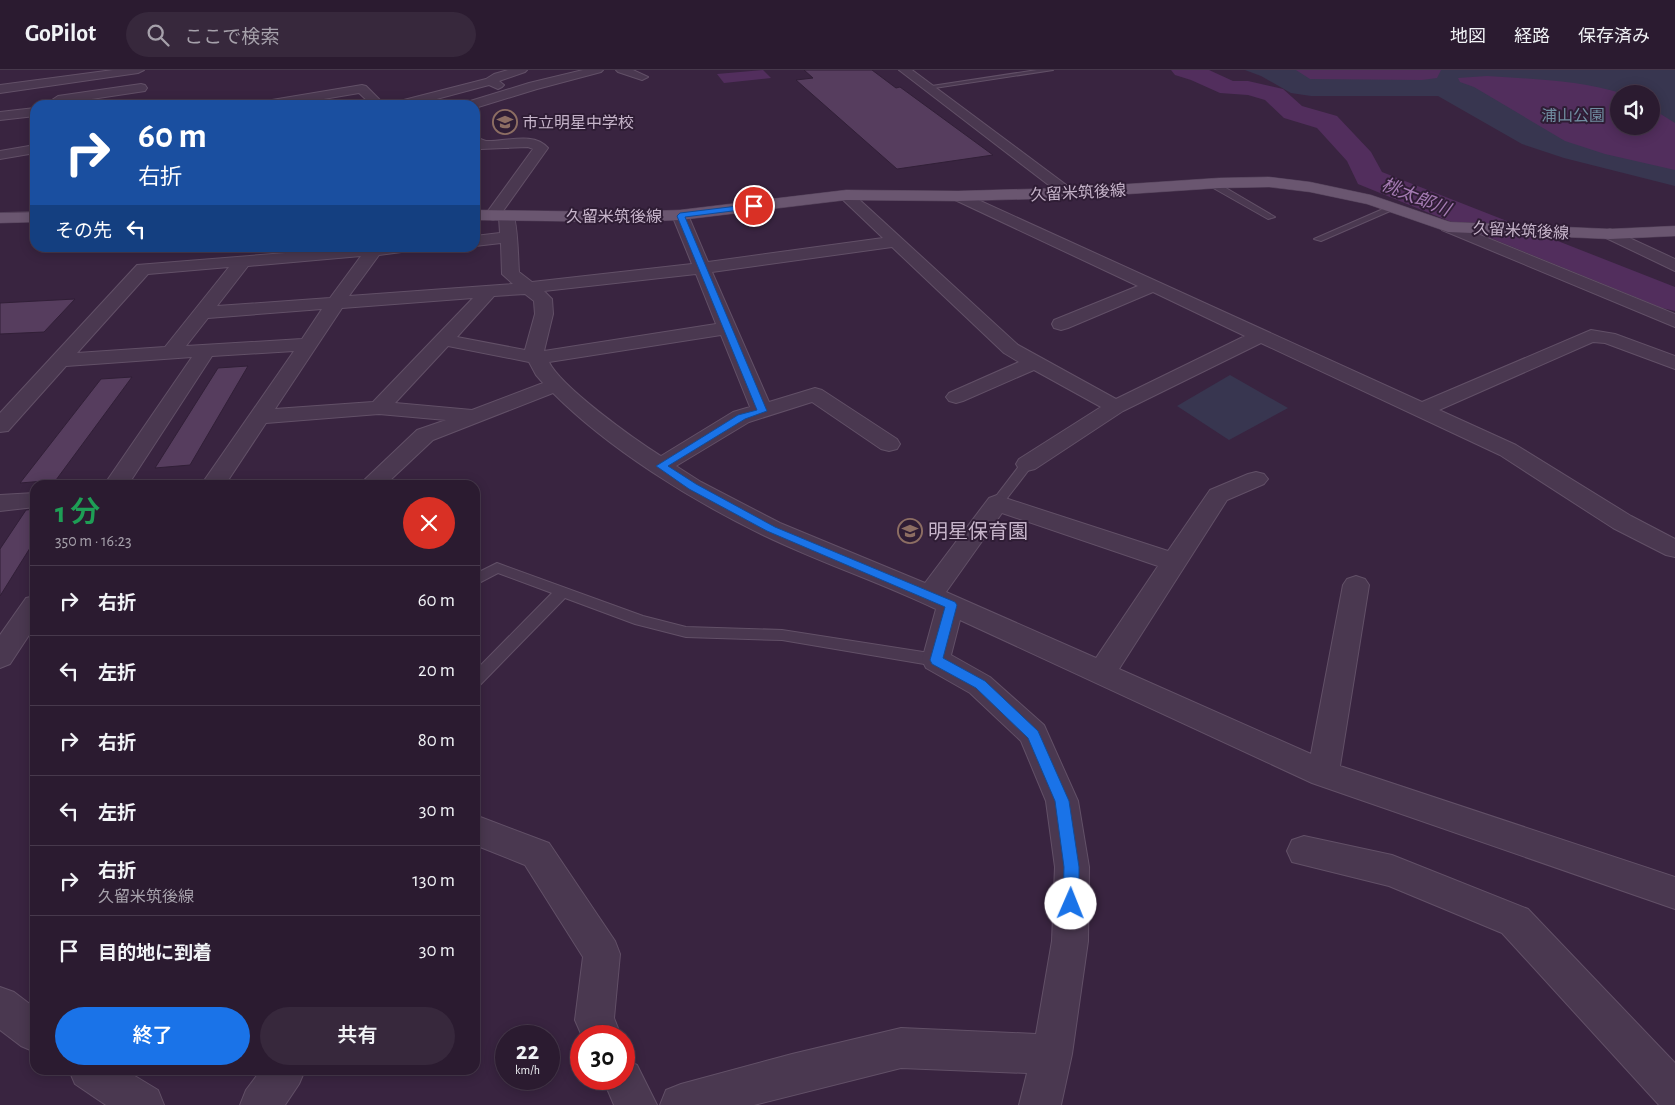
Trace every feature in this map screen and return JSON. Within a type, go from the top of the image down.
[{"type":"main road","name":"久留米筑後線","points":[[480,215],[680,216],[846,194],[958,196],[1068,193],[1211,183],[1268,182],[1310,187],[1371,200],[1448,226],[1610,234],[1675,231]]},
{"type":"main road","points":[[0,218],[30,218]]},
{"type":"street","points":[[0,89],[77,74],[138,70]]},
{"type":"street","points":[[419,100],[490,81],[498,76],[521,70]]},
{"type":"street","points":[[480,102],[533,86],[597,70]]},
{"type":"street","points":[[622,70],[642,77]]},
{"type":"street","points":[[905,70],[1068,193]]},
{"type":"street","points":[[490,81],[514,92]]},
{"type":"street","points":[[290,100],[364,85],[375,100]]},
{"type":"street","points":[[533,86],[550,92]]},
{"type":"street","points":[[58,100],[141,88]]},
{"type":"street","points":[[0,116],[30,113]]},
{"type":"street","points":[[20,152],[25,137]]},
{"type":"street","points":[[480,144],[530,143],[541,148],[500,215],[510,238],[511,274],[543,299],[544,314],[534,351],[543,371],[556,385],[635,450],[693,486],[771,529],[940,600],[1323,774],[1675,893]]},
{"type":"street","points":[[0,155],[30,150]]},
{"type":"street","points":[[846,194],[1011,349],[1116,407]]},
{"type":"street","points":[[958,196],[1424,409],[1508,450],[1622,522],[1675,549]]},
{"type":"street","points":[[680,216],[762,411]]},
{"type":"street","points":[[1448,226],[1675,321]]},
{"type":"street","points":[[1610,234],[1675,266]]},
{"type":"street","points":[[480,241],[510,238]]},
{"type":"street","points":[[202,313],[336,301],[528,288],[701,268],[897,241]]},
{"type":"street","points":[[0,426],[143,269],[350,252]]},
{"type":"street","points":[[216,480],[336,301],[373,252]]},
{"type":"street","points":[[171,353],[242,261]]},
{"type":"street","points":[[1062,324],[1153,286]]},
{"type":"street","points":[[379,408],[490,290]]},
{"type":"street","points":[[444,340],[537,358],[727,328]]},
{"type":"street","points":[[1027,464],[1116,407],[1262,335]]},
{"type":"street","points":[[1424,409],[1591,336],[1608,338],[1675,363]]},
{"type":"street","points":[[60,360],[308,344]]},
{"type":"street","points":[[119,480],[206,351]]},
{"type":"street","points":[[956,397],[1034,362]]},
{"type":"street","points":[[376,480],[425,435],[556,385]]},
{"type":"street","points":[[661,466],[741,417],[815,394],[889,444]]},
{"type":"street","points":[[258,417],[379,408],[476,416]]},
{"type":"street","points":[[1101,673],[1218,495],[1256,479]]},
{"type":"street","points":[[0,503],[30,500]]},
{"type":"street","points":[[1040,1105],[1052,1054],[1070,940],[1072,867],[1062,801],[1033,734],[980,685],[936,660],[940,600],[998,503],[1174,562]]},
{"type":"street","points":[[1323,774],[1356,585]]},
{"type":"street","points":[[0,657],[30,612]]},
{"type":"street","points":[[480,832],[537,854],[602,954],[594,1020],[596,1025]]},
{"type":"street","points":[[1304,851],[1392,871],[1515,921],[1675,1092]]},
{"type":"street","points":[[0,1006],[30,1028]]},
{"type":"street","points":[[680,1105],[792,1074],[901,1048],[1052,1054]]},
{"type":"street","points":[[95,1075],[127,1101]]},
{"type":"street","points":[[261,1105],[282,1075]]},
{"type":"street","points":[[628,1090],[636,1105]]},
{"type":"lane","points":[[928,87],[1050,70]]},
{"type":"lane","points":[[1211,183],[1271,217]]},
{"type":"lane","points":[[1318,239],[1393,208]]},
{"type":"lane","points":[[998,503],[1027,464]]},
{"type":"lane","points":[[480,577],[496,568],[640,620],[686,632],[782,635],[936,660]]},
{"type":"lane","points":[[480,676],[562,592]]},
{"type":"green space","name":"浦山公園","points":[[1245,70],[1675,70],[1675,186],[1564,158],[1522,144],[1438,96],[1311,96],[1291,93],[1261,76]]},
{"type":"green space","points":[[1230,375],[1288,408],[1229,440],[1177,406]]},
{"type":"shaded area","points":[[763,70],[771,78],[724,83],[717,74]]},
{"type":"shaded area","points":[[1296,70],[1441,70],[1437,78],[1422,80],[1310,79]]},
{"type":"shaded area","points":[[1487,76],[1539,79],[1610,90],[1610,135],[1660,135],[1660,114],[1675,123],[1675,170],[1605,154],[1565,141],[1474,87],[1460,82],[1458,78]]},
{"type":"building","points":[[804,70],[872,70],[896,88],[900,87],[993,155],[897,169],[796,80],[813,78]]},
{"type":"building","points":[[75,299],[44,332],[0,334],[0,303]]},
{"type":"building","points":[[248,366],[190,465],[155,468],[218,368]]},
{"type":"building","points":[[132,377],[56,480],[30,480],[30,482],[20,483],[101,379]]},
{"type":"building","points":[[26,510],[30,510],[30,548],[0,596],[0,549]]},
{"type":"waterway","name":"桃太郎川","points":[[1183,70],[1200,75],[1229,88],[1248,88],[1274,94],[1293,112],[1327,122],[1361,158],[1369,178],[1675,300]]},
{"type":"place","name":"市立明星中学校","points":[[505,122]]},
{"type":"place","name":"明星保育園","points":[[910,531]]},
{"type":"route","points":[[754,206],[680,216],[762,411],[741,417],[661,466],[771,529],[930,594],[951,605],[936,660],[980,685],[1033,734],[1062,801],[1072,867],[1071,904]]}]
